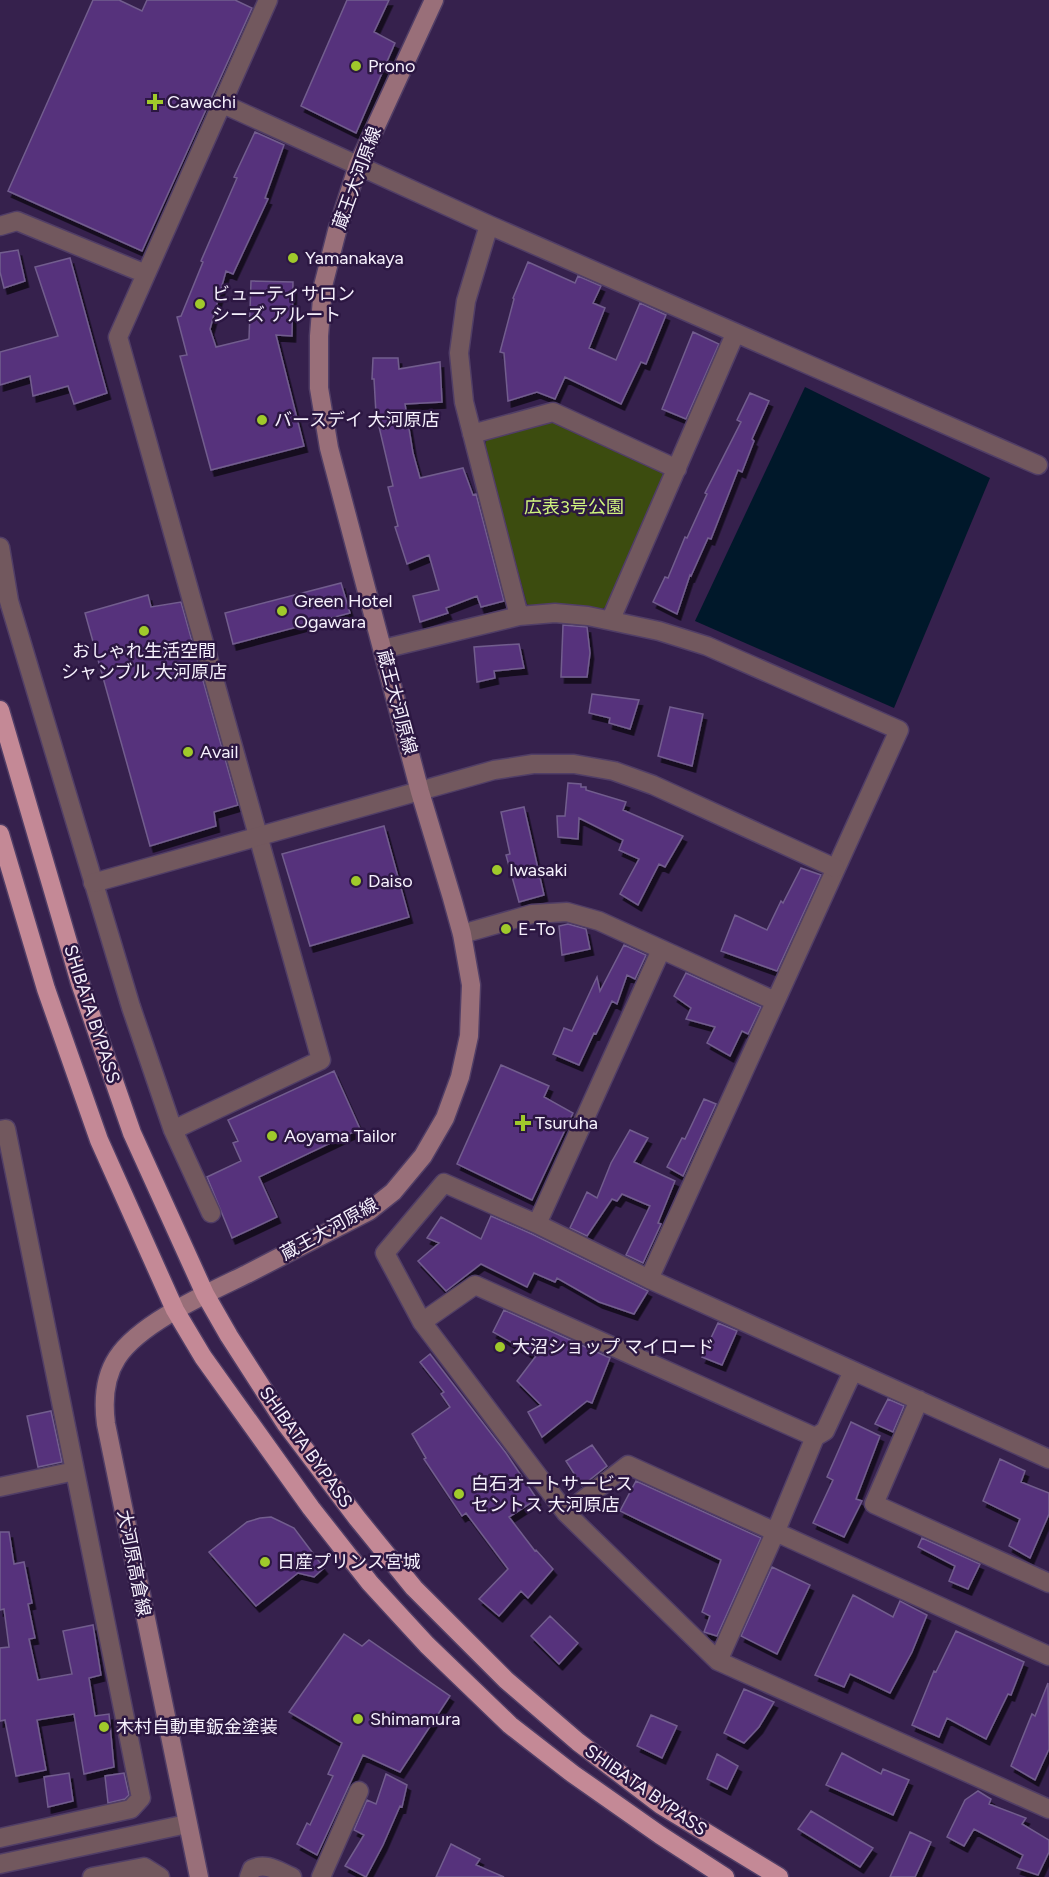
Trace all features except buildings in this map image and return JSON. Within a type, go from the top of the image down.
[{"type":"highway","name":"SHIBATA BYPASS","points":[[0,710],[81,982],[132,1133],[205,1294],[285,1423],[414,1588],[506,1680],[578,1742],[662,1806],[779,1877]]},
{"type":"highway","name":"SHIBATA BYPASS","points":[[0,834],[5,869],[99,1140],[175,1310],[203,1357],[311,1508],[370,1584],[427,1646],[510,1725],[573,1774],[725,1877]]},
{"type":"main road","name":"蔵王大河原線","points":[[205,1294],[369,1211],[393,1192],[423,1156],[445,1118],[460,1077],[469,1036],[471,985],[462,934],[420,792],[329,448],[319,388],[319,336],[323,286],[337,231],[358,165],[434,0]]},
{"type":"main road","name":"大河原高倉線","points":[[199,1877],[108,1435],[103,1400],[108,1378],[117,1357],[135,1337],[175,1310],[205,1294]]},
{"type":"street","points":[[173,1130],[321,1060],[118,337],[268,0]]},
{"type":"street","points":[[223,104],[735,334],[1038,465]]},
{"type":"street","points":[[0,226],[17,221],[146,274]]},
{"type":"street","points":[[489,225],[466,301],[459,353],[464,402],[519,616]]},
{"type":"street","points":[[611,620],[735,334]]},
{"type":"street","points":[[472,434],[553,412],[676,469]]},
{"type":"street","points":[[0,547],[9,601],[131,1007],[173,1130],[211,1213]]},
{"type":"street","points":[[383,649],[519,616],[555,613],[611,620],[659,631],[707,646],[899,730],[649,1279]]},
{"type":"street","points":[[93,883],[494,770],[533,764],[574,764],[614,771],[653,785],[835,868]]},
{"type":"street","points":[[462,934],[532,914],[567,912],[599,921],[775,1001]]},
{"type":"street","points":[[537,1224],[661,950]]},
{"type":"street","points":[[0,1130],[6,1129],[141,1798],[131,1809],[0,1838]]},
{"type":"street","points":[[1049,1459],[649,1279],[537,1224],[444,1183],[385,1253],[422,1322],[566,1513],[718,1661],[1049,1809]]},
{"type":"street","points":[[422,1322],[475,1285],[815,1437]]},
{"type":"street","points":[[718,1661],[776,1533],[815,1437],[825,1431],[853,1371]]},
{"type":"street","points":[[919,1401],[874,1504],[1049,1583]]},
{"type":"street","points":[[566,1513],[628,1465],[1049,1656]]},
{"type":"street","points":[[0,1487],[75,1471]]},
{"type":"street","points":[[321,1877],[359,1791]]},
{"type":"street","points":[[0,1864],[187,1824]]},
{"type":"street","points":[[249,1877],[252,1869],[261,1865],[292,1877]]},
{"type":"street","points":[[92,1877],[144,1867],[160,1877]]},
{"type":"green space","name":"広表3号公園","points":[[551,421],[659,466],[663,475],[610,604],[602,609],[537,608],[527,604],[484,449],[487,438]]},
{"type":"water","points":[[805,387],[990,478],[894,708],[695,621]]},
{"type":"place","name":"Prono","points":[[356,66]]},
{"type":"place","name":"Cawachi","points":[[155,102]]},
{"type":"place","name":"Yamanakaya","points":[[293,258]]},
{"type":"place","name":"ビューティサロン シーズ アルート","points":[[200,304]]},
{"type":"place","name":"バースデイ 大河原店","points":[[262,420]]},
{"type":"place","name":"Green Hotel Ogawara","points":[[282,611]]},
{"type":"place","name":"おしゃれ生活空間 シャンブル 大河原店","points":[[144,631]]},
{"type":"place","name":"Avail","points":[[188,752]]},
{"type":"place","name":"Iwasaki","points":[[497,870]]},
{"type":"place","name":"Daiso","points":[[356,881]]},
{"type":"place","name":"E-To","points":[[506,929]]},
{"type":"place","name":"Tsuruha","points":[[523,1123]]},
{"type":"place","name":"Aoyama Tailor","points":[[272,1136]]},
{"type":"place","name":"大沼ショップ マイロード","points":[[500,1347]]},
{"type":"place","name":"白石オートサービス セントス 大河原店","points":[[459,1494]]},
{"type":"place","name":"日産プリンス宮城","points":[[265,1562]]},
{"type":"place","name":"Shimamura","points":[[358,1719]]},
{"type":"place","name":"木村自動車鈑金塗装","points":[[104,1727]]}]
